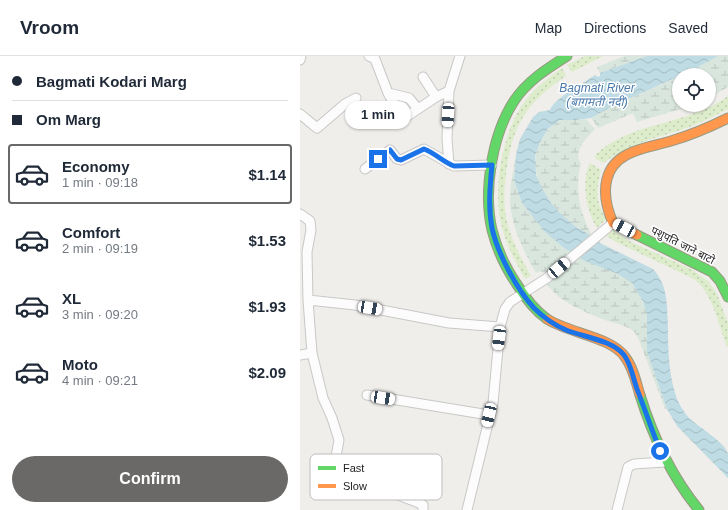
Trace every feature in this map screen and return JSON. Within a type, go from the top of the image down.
[{"type":"main road","points":[[567,56],[537,76],[525,87],[514,101],[500,130],[492,165],[490,197],[492,228],[502,258],[522,293],[545,318],[567,330],[610,345],[624,356],[665,462],[686,495],[699,510]]},
{"type":"main road","points":[[613,223],[606,204],[605,194],[610,168],[616,162],[626,155],[704,130],[728,118]]},
{"type":"main road","name":"पशुपति जाने बाटो","points":[[613,223],[712,272],[720,281],[728,297]]},
{"type":"street","points":[[300,60],[301,56]]},
{"type":"street","points":[[370,56],[375,59],[388,93],[403,119],[436,97],[449,91]]},
{"type":"street","points":[[449,164],[447,139],[449,91],[460,56]]},
{"type":"street","points":[[423,77],[436,97]]},
{"type":"street","points":[[388,93],[409,98],[418,109]]},
{"type":"street","points":[[300,114],[317,128],[346,104],[356,98]]},
{"type":"street","points":[[365,169],[390,150],[397,159],[401,160],[424,149],[454,166],[492,165]]},
{"type":"street","points":[[300,214],[310,221],[311,230],[304,244],[304,272],[308,300],[312,353],[323,398],[332,418],[339,440],[336,454]]},
{"type":"street","points":[[467,510],[493,403],[500,327],[505,309],[510,302],[547,278],[613,223]]},
{"type":"street","points":[[308,300],[355,305],[449,323],[500,327]]},
{"type":"street","points":[[300,355],[312,353]]},
{"type":"street","points":[[367,395],[489,415]]},
{"type":"street","points":[[617,510],[628,467],[634,464],[665,462]]},
{"type":"street","points":[[411,500],[423,505],[423,510]]},
{"type":"green space","points":[[585,56],[603,56],[572,72],[567,65]]},
{"type":"green space","points":[[624,56],[647,56],[600,73],[597,67]]},
{"type":"green space","points":[[718,56],[728,56],[728,87],[716,94],[716,68],[695,68]]},
{"type":"green space","points":[[562,68],[566,76],[541,96],[523,117],[512,142],[506,174],[504,200],[505,213],[512,239],[531,276],[525,279],[508,245],[501,223],[498,194],[501,162],[509,131],[522,105],[540,85]]},
{"type":"green space","points":[[672,79],[672,112],[637,122],[633,113],[598,128],[591,118],[613,106]]},
{"type":"green space","points":[[728,96],[728,109],[710,118],[692,126],[635,145],[604,163],[596,159],[595,155],[626,135],[698,112],[716,112],[716,104]]},
{"type":"green space","points":[[586,119],[595,129],[579,150],[578,154],[581,164],[578,192],[581,210],[592,236],[566,219],[556,209],[541,186],[536,174],[535,161],[537,148],[554,124],[562,120]]},
{"type":"green space","points":[[516,154],[514,180],[522,203],[544,231],[606,269],[624,277],[632,283],[637,290],[643,301],[647,315],[647,352],[667,409],[665,409],[639,340],[634,332],[626,327],[574,307],[552,290],[547,284],[550,279],[541,271],[536,273],[519,240],[511,212],[510,191]]},
{"type":"green space","points":[[590,163],[601,170],[597,190],[598,201],[602,213],[606,219],[597,228],[590,213],[585,187],[587,170]]},
{"type":"green space","points":[[612,229],[629,241],[691,269],[708,281],[717,294],[728,323],[727,347],[710,300],[699,284],[692,278],[616,242],[605,235]]},
{"type":"water","name":"Bagmati River (बागमती नदी)","points":[[647,56],[718,56],[696,68],[672,68],[672,79],[613,106],[591,118],[560,120],[548,129],[540,142],[535,156],[536,175],[551,203],[562,215],[576,227],[592,236],[600,243],[653,269],[658,275],[662,282],[666,296],[670,368],[677,398],[681,407],[690,419],[717,440],[726,450],[728,454],[728,478],[677,426],[667,409],[647,352],[647,315],[643,301],[632,283],[618,274],[585,261],[563,247],[544,231],[522,203],[514,180],[516,154],[520,139],[533,117],[539,112],[550,110],[552,106],[563,96],[595,75],[598,77],[600,76],[600,73]]},
{"type":"traffic: fast","points":[[547,319],[522,293],[508,271],[496,244],[489,215],[489,181],[495,146],[506,115],[514,101],[531,81],[567,56]]},
{"type":"traffic: fast","points":[[637,235],[712,272],[720,281],[728,297]]},
{"type":"traffic: fast","points":[[640,395],[657,441],[671,470],[699,510]]},
{"type":"traffic: slow","points":[[637,235],[613,223],[611,218],[607,207],[605,190],[611,169],[624,156],[642,148],[686,136],[728,118]]},
{"type":"traffic: slow","points":[[547,319],[566,328],[600,340],[619,350],[630,365],[640,395]]},
{"type":"route","points":[[378,159],[390,150],[397,159],[401,160],[424,149],[454,166],[492,165],[490,181],[490,211],[492,228],[502,258],[522,293],[545,318],[567,330],[610,345],[624,356],[660,451]]}]
